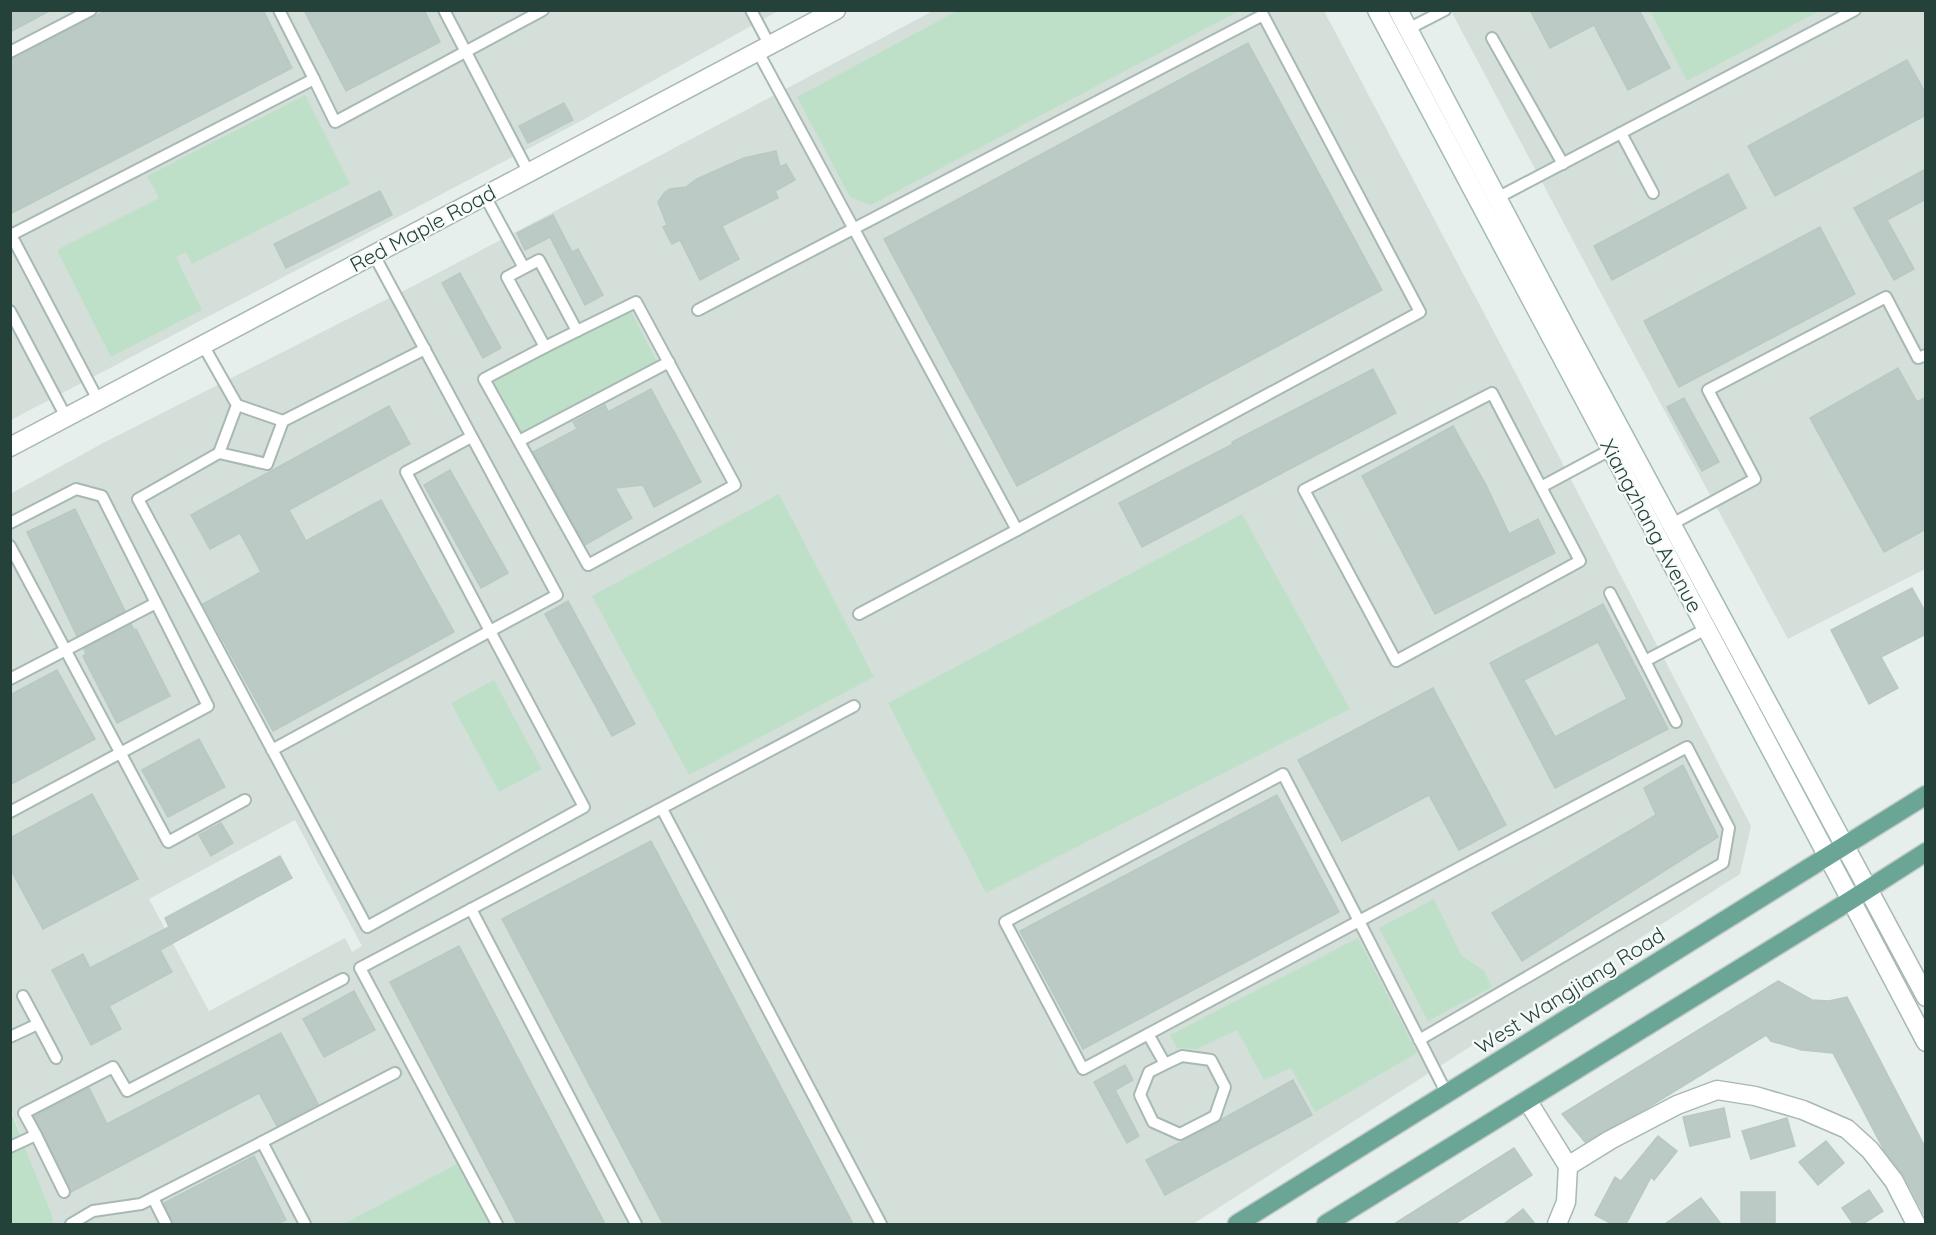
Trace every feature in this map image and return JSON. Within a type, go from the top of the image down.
[{"type":"main road","name":"Red Maple Road","points":[[10,447],[837,10]]},
{"type":"main road","name":"Xiangzhang Avenue","points":[[1377,10],[1926,1042]]},
{"type":"main road","name":"Xiangzhang Avenue","points":[[1398,10],[1926,997]]},
{"type":"main road","name":"West Wangjiang Road","points":[[1237,1224],[1926,795]]},
{"type":"main road","points":[[1326,1224],[1926,852]]},
{"type":"main road","points":[[1568,1166],[1610,1140],[1677,1105],[1717,1090],[1755,1096],[1803,1110],[1847,1130],[1870,1150],[1894,1181],[1917,1224]]},
{"type":"main road","points":[[1527,1100],[1568,1166],[1566,1202],[1557,1224]]},
{"type":"lane","points":[[10,52],[92,10]]},
{"type":"lane","points":[[279,10],[335,122],[543,10]]},
{"type":"lane","points":[[444,10],[529,173]]},
{"type":"lane","points":[[751,10],[764,49],[854,228],[1017,530]]},
{"type":"lane","points":[[1408,30],[1445,10]]},
{"type":"lane","points":[[1497,198],[1855,10]]},
{"type":"lane","points":[[698,310],[1263,15],[1420,312],[859,614]]},
{"type":"lane","points":[[1492,38],[1563,164]]},
{"type":"lane","points":[[98,400],[11,234],[314,79]]},
{"type":"lane","points":[[1621,133],[1653,193]]},
{"type":"lane","points":[[485,196],[524,268]]},
{"type":"lane","points":[[272,750],[556,595],[374,255]]},
{"type":"lane","points":[[545,347],[507,277],[539,260],[577,331]]},
{"type":"lane","points":[[1672,524],[1755,480],[1708,390],[1886,297],[1918,358],[1926,355]]},
{"type":"lane","points":[[636,302],[735,485],[588,565],[484,379],[545,347],[636,302]]},
{"type":"lane","points":[[10,311],[66,417]]},
{"type":"lane","points":[[203,345],[237,405],[284,421]]},
{"type":"lane","points":[[219,453],[267,464],[284,421],[424,349]]},
{"type":"lane","points":[[519,441],[669,362]]},
{"type":"lane","points":[[1492,393],[1541,487],[1580,561],[1396,661],[1304,490],[1492,393]]},
{"type":"lane","points":[[237,405],[219,453],[138,499],[367,927],[584,807],[406,472],[471,436]]},
{"type":"lane","points":[[1541,487],[1610,450]]},
{"type":"lane","points":[[10,523],[76,489],[102,496],[208,706],[10,812]]},
{"type":"lane","points":[[10,546],[168,842],[245,800]]},
{"type":"lane","points":[[1610,593],[1676,722]]},
{"type":"lane","points":[[10,679],[156,603]]},
{"type":"lane","points":[[1645,661],[1706,629]]},
{"type":"lane","points":[[497,1224],[360,968],[854,706]]},
{"type":"lane","points":[[1419,1040],[1723,863],[1729,828],[1687,747],[1359,921],[1083,1069],[1005,922],[1283,774],[1359,921],[1419,1040],[1447,1094]]},
{"type":"lane","points":[[662,809],[880,1224]]},
{"type":"lane","points":[[471,909],[636,1224]]},
{"type":"lane","points":[[64,1192],[24,1113],[114,1067],[127,1091],[343,978]]},
{"type":"lane","points":[[23,996],[56,1058]]},
{"type":"lane","points":[[10,1038],[38,1024]]},
{"type":"lane","points":[[1148,1034],[1165,1064]]},
{"type":"lane","points":[[1182,1056],[1211,1060],[1225,1087],[1215,1116],[1180,1134],[1153,1122],[1140,1095],[1149,1072],[1165,1064],[1182,1056]]},
{"type":"lane","points":[[76,1223],[93,1211],[141,1204],[395,1073]]},
{"type":"lane","points":[[10,1147],[36,1135]]},
{"type":"lane","points":[[262,1142],[305,1224]]},
{"type":"lane","points":[[153,1198],[166,1224]]},
{"type":"shaded area","points":[[11,11],[778,11],[579,122],[11,420]]},
{"type":"shaded area","points":[[933,11],[1324,11],[1751,826],[1740,874],[1193,1224],[497,1224],[463,1162],[343,1224],[54,1224],[11,1109],[10,494],[105,442],[421,282]],"holes":[[[295,820],[362,946],[352,952],[345,938],[209,1011],[149,899]]]},
{"type":"shaded area","points":[[1451,11],[1925,11],[1925,569],[1788,639]]},
{"type":"green space","points":[[957,11],[1239,11],[871,205],[850,197],[797,97]]},
{"type":"green space","points":[[1650,11],[1820,11],[1687,81]]},
{"type":"green space","points":[[305,95],[350,184],[192,264],[186,252],[176,257],[202,310],[111,357],[57,250],[159,198],[147,176]]},
{"type":"green space","points":[[631,311],[657,362],[520,433],[490,381]]},
{"type":"green space","points":[[779,494],[874,677],[689,775],[592,596]]},
{"type":"green space","points":[[1242,514],[1350,709],[986,893],[888,703]]},
{"type":"green space","points":[[494,680],[542,769],[499,792],[451,703]]},
{"type":"green space","points":[[1434,899],[1461,955],[1484,971],[1492,987],[1428,1021],[1379,928]]},
{"type":"green space","points":[[1358,938],[1417,1053],[1315,1112],[1291,1068],[1264,1080],[1237,1030],[1197,1049],[1177,1048],[1170,1035]]},
{"type":"green space","points":[[10,1109],[51,1213],[54,1224],[11,1224]]},
{"type":"green space","points":[[463,1161],[497,1224],[343,1224]]},
{"type":"building","points":[[10,10],[51,10],[10,32]]},
{"type":"building","points":[[107,10],[263,10],[292,68],[10,214],[10,60]]},
{"type":"building","points":[[304,10],[424,10],[440,42],[346,91]]},
{"type":"building","points":[[1530,10],[1639,10],[1670,68],[1628,90],[1594,25],[1550,48]]},
{"type":"building","points":[[1248,43],[1382,290],[1017,486],[884,239]]},
{"type":"building","points":[[1907,60],[1926,94],[1926,115],[1775,196],[1748,146]]},
{"type":"building","points":[[564,103],[573,120],[528,143],[519,126]]},
{"type":"building","points":[[776,151],[780,167],[786,164],[795,180],[775,191],[778,198],[722,226],[739,259],[700,280],[680,240],[672,244],[663,227],[667,225],[658,202],[670,189],[686,187],[697,179],[744,158]]},
{"type":"building","points":[[1926,169],[1926,199],[1887,220],[1914,269],[1894,280],[1854,208]]},
{"type":"building","points":[[1728,174],[1746,208],[1612,280],[1594,246]]},
{"type":"building","points":[[380,191],[392,215],[286,268],[274,244]]},
{"type":"building","points":[[553,215],[572,252],[578,249],[603,295],[585,305],[550,237],[525,250],[517,233]]},
{"type":"building","points":[[1820,227],[1855,294],[1679,387],[1644,321]]},
{"type":"building","points":[[460,273],[501,348],[483,358],[442,283]]},
{"type":"building","points":[[1898,368],[1917,402],[1926,397],[1926,529],[1884,552],[1810,418]]},
{"type":"building","points":[[1373,369],[1396,413],[1142,547],[1119,503]]},
{"type":"building","points":[[651,389],[701,482],[654,507],[643,485],[615,488],[632,518],[585,545],[533,452],[577,429],[573,422],[605,405],[608,412]]},
{"type":"building","points":[[1684,398],[1719,462],[1702,471],[1667,407]]},
{"type":"building","points":[[389,406],[410,444],[289,510],[306,541],[381,500],[454,632],[273,731],[203,604],[261,572],[240,533],[210,549],[191,515]]},
{"type":"building","points":[[1453,426],[1486,485],[1509,534],[1538,519],[1555,553],[1435,614],[1362,476]]},
{"type":"building","points":[[450,470],[508,573],[481,588],[424,485]]},
{"type":"building","points":[[75,509],[125,611],[77,636],[27,532]]},
{"type":"building","points":[[1912,588],[1926,613],[1926,634],[1881,657],[1898,688],[1869,704],[1831,630]]},
{"type":"building","points":[[568,601],[635,724],[612,736],[545,614]]},
{"type":"building","points":[[1603,604],[1668,729],[1555,788],[1490,663]],"holes":[[[1598,642],[1627,699],[1555,737],[1524,680]]]},
{"type":"building","points":[[131,624],[134,630],[136,629],[170,696],[117,723],[83,656],[86,654],[84,649]]},
{"type":"building","points":[[57,670],[95,739],[10,785],[10,695]]},
{"type":"building","points":[[1433,688],[1506,825],[1459,850],[1429,795],[1342,841],[1298,760]]},
{"type":"building","points":[[199,739],[225,787],[168,817],[142,770]]},
{"type":"building","points":[[1683,765],[1718,837],[1522,961],[1492,913],[1656,815],[1644,788]]},
{"type":"building","points":[[92,794],[138,879],[43,929],[10,868],[10,838]]},
{"type":"building","points":[[1277,795],[1339,912],[1083,1049],[1020,931]]},
{"type":"building","points":[[221,823],[233,843],[211,856],[199,835]]},
{"type":"building","points":[[651,841],[853,1224],[663,1224],[502,919]]},
{"type":"building","points":[[280,856],[292,878],[160,950],[172,972],[109,1006],[121,1029],[91,1045],[52,970],[83,954],[90,968],[169,927],[165,918]]},
{"type":"building","points":[[459,946],[605,1224],[517,1224],[390,982]]},
{"type":"building","points":[[1778,981],[1812,1000],[1829,1001],[1847,997],[1926,1149],[1926,1218],[1904,1176],[1884,1150],[1833,1053],[1802,1050],[1771,1041],[1766,1035],[1647,1108],[1585,1142],[1562,1114]]},
{"type":"building","points":[[354,991],[375,1030],[324,1057],[303,1019]]},
{"type":"building","points":[[281,1033],[318,1104],[277,1126],[259,1093],[71,1192],[34,1116],[89,1088],[107,1124]]},
{"type":"building","points":[[1125,1065],[1133,1080],[1115,1090],[1139,1136],[1127,1143],[1094,1082]]},
{"type":"building","points":[[1293,1080],[1312,1115],[1165,1195],[1146,1160],[1218,1123]]},
{"type":"building","points":[[1724,1108],[1730,1137],[1690,1146],[1683,1117]]},
{"type":"building","points":[[1787,1118],[1795,1146],[1751,1159],[1742,1131]]},
{"type":"building","points":[[1658,1136],[1677,1151],[1654,1180],[1651,1177],[1626,1224],[1612,1224],[1595,1215],[1615,1177],[1621,1181]]},
{"type":"building","points":[[1826,1141],[1844,1163],[1818,1185],[1799,1162]]},
{"type":"building","points":[[1514,1148],[1532,1175],[1455,1224],[1394,1224]]},
{"type":"building","points":[[254,1156],[286,1220],[277,1224],[173,1224],[164,1203]]},
{"type":"building","points":[[1869,1190],[1883,1211],[1863,1224],[1853,1224],[1842,1208]]},
{"type":"building","points":[[1741,1192],[1775,1192],[1775,1224],[1741,1224]]},
{"type":"building","points":[[1701,1198],[1721,1224],[1665,1224]]},
{"type":"building","points":[[1523,1209],[1535,1224],[1504,1224]]}]
